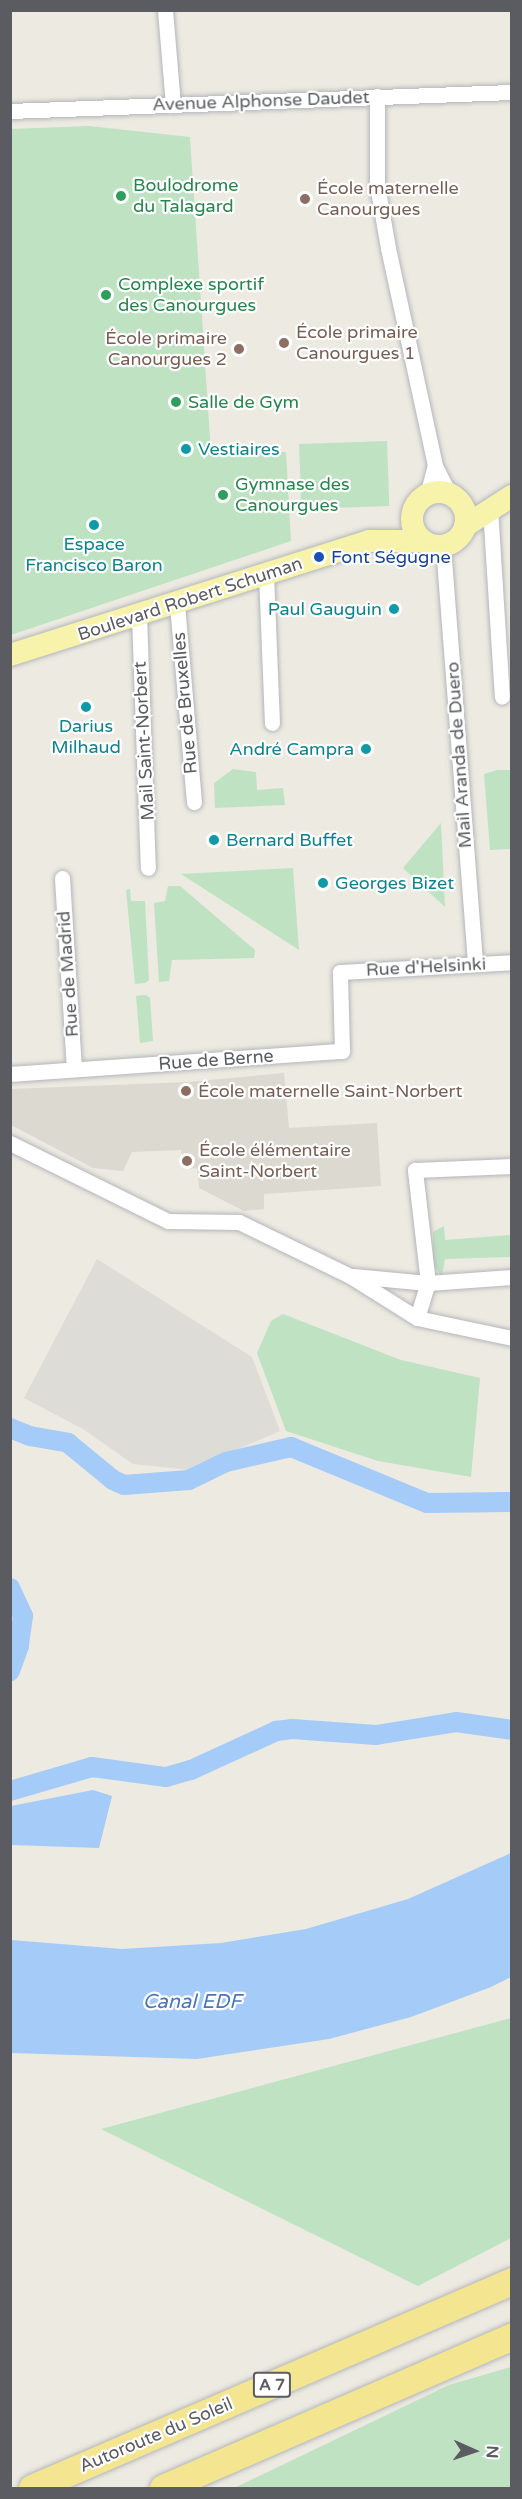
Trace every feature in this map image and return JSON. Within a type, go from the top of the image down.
[{"type":"highway","name":"Autoroute du Soleil","points":[[32,2488],[512,2281]]},
{"type":"highway","points":[[163,2488],[512,2336]]},
{"type":"main road","points":[[427,495],[454,498],[512,495],[465,526],[457,539],[433,543],[412,518],[416,504],[427,495]]},
{"type":"main road","points":[[454,498],[465,526]]},
{"type":"main road","name":"Boulevard Robert Schuman","points":[[10,655],[177,604],[369,541],[412,518]]},
{"type":"main road","name":"Boulevard Robert Schuman","points":[[369,541],[433,543]]},
{"type":"street","points":[[165,10],[172,105]]},
{"type":"street","name":"Avenue Alphonse Daudet","points":[[10,111],[512,92]]},
{"type":"street","points":[[377,96],[377,185],[398,304],[435,466],[454,498]]},
{"type":"street","points":[[427,495],[435,466]]},
{"type":"street","points":[[490,508],[502,697]]},
{"type":"street","name":"Mail Aranda de Duero","points":[[433,543],[475,964]]},
{"type":"street","points":[[266,574],[272,723]]},
{"type":"street","name":"Rue de Bruxelles","points":[[177,604],[194,802]]},
{"type":"street","name":"Mail Saint-Norbert","points":[[139,615],[148,867]]},
{"type":"street","name":"Rue de Madrid","points":[[62,878],[74,1070]]},
{"type":"street","name":"Rue d'Helsinki","points":[[340,972],[512,962]]},
{"type":"street","name":"Rue de Berne","points":[[10,1074],[342,1051],[340,972]]},
{"type":"street","points":[[10,1143],[168,1221],[239,1222],[350,1276],[417,1318],[512,1338]]},
{"type":"street","points":[[417,1318],[428,1283],[415,1170],[512,1166]]},
{"type":"street","points":[[350,1276],[428,1283],[512,1277]]},
{"type":"shaded area","points":[[284,1073],[289,1128],[377,1123],[381,1186],[264,1194],[264,1209],[244,1211],[199,1188],[197,1168],[183,1169],[181,1150],[132,1152],[123,1171],[93,1168],[11,1125],[11,1089],[188,1082]]},
{"type":"shaded area","points":[[97,1259],[252,1357],[280,1431],[189,1470],[133,1464],[83,1429],[24,1398]]},
{"type":"green space","name":"Complexe sportif des Canourgues","points":[[89,126],[190,137],[211,453],[286,452],[291,541],[11,635],[11,129]]},
{"type":"green space","points":[[387,441],[389,506],[301,509],[299,444]]},
{"type":"green space","points":[[233,769],[256,772],[257,790],[283,788],[285,805],[215,808],[214,783]]},
{"type":"green space","points":[[497,770],[511,770],[511,849],[490,850],[484,774]]},
{"type":"green space","points":[[441,823],[445,907],[403,868]]},
{"type":"green space","points":[[293,868],[299,950],[181,874]]},
{"type":"green space","points":[[168,886],[180,886],[255,950],[254,958],[172,960],[169,981],[159,982],[154,903],[165,901]]},
{"type":"green space","points":[[130,889],[131,901],[145,901],[149,980],[145,983],[135,984],[126,890]]},
{"type":"green space","points":[[146,995],[150,998],[153,1041],[140,1043],[136,996]]},
{"type":"green space","points":[[444,1226],[445,1240],[511,1235],[511,1257],[445,1259],[442,1276],[433,1265],[433,1232]]},
{"type":"green space","points":[[283,1314],[401,1360],[480,1378],[471,1477],[378,1461],[286,1431],[257,1353],[271,1321]]},
{"type":"green space","points":[[511,2018],[511,2238],[418,2286],[101,2129]]},
{"type":"green space","points":[[511,2367],[511,2488],[234,2488],[449,2385]]},
{"type":"water","points":[[93,1790],[112,1796],[99,1848],[11,1845],[11,1806]]},
{"type":"water","name":"Canal EDF","points":[[511,1853],[511,1977],[491,1987],[411,2017],[329,2039],[197,2059],[11,2053],[11,1940],[122,1949],[221,1943],[306,1929],[408,1899]]},
{"type":"waterway","points":[[10,1428],[30,1436],[68,1443],[113,1480],[124,1485],[189,1480],[226,1462],[291,1447],[427,1503],[512,1502]]},
{"type":"waterway","points":[[10,1588],[23,1616],[19,1646],[10,1671]]},
{"type":"waterway","points":[[10,1791],[92,1767],[166,1777],[191,1770],[276,1731],[292,1729],[376,1735],[456,1722],[512,1730]]},
{"type":"place","name":"Boulodrome du Talagard","points":[[121,196]]},
{"type":"place","name":"École maternelle Canourgues","points":[[305,199]]},
{"type":"place","name":"Complexe sportif des Canourgues","points":[[106,295]]},
{"type":"place","name":"École primaire Canourgues 1","points":[[284,343]]},
{"type":"place","name":"École primaire Canourgues 2","points":[[239,349]]},
{"type":"place","name":"Salle de Gym","points":[[176,402]]},
{"type":"place","name":"Vestiaires","points":[[186,449]]},
{"type":"place","name":"Gymnase des Canourgues","points":[[223,495]]},
{"type":"place","name":"Espace Francisco Baron","points":[[94,525]]},
{"type":"place","name":"Font Ségugne","points":[[319,557]]},
{"type":"place","name":"Paul Gauguin","points":[[394,609]]},
{"type":"place","name":"Darius Milhaud","points":[[86,707]]},
{"type":"place","name":"André Campra","points":[[366,749]]},
{"type":"place","name":"Bernard Buffet","points":[[214,840]]},
{"type":"place","name":"Georges Bizet","points":[[323,883]]},
{"type":"place","name":"École maternelle Saint-Norbert","points":[[186,1091]]},
{"type":"place","name":"École élémentaire Saint-Norbert","points":[[187,1161]]}]
